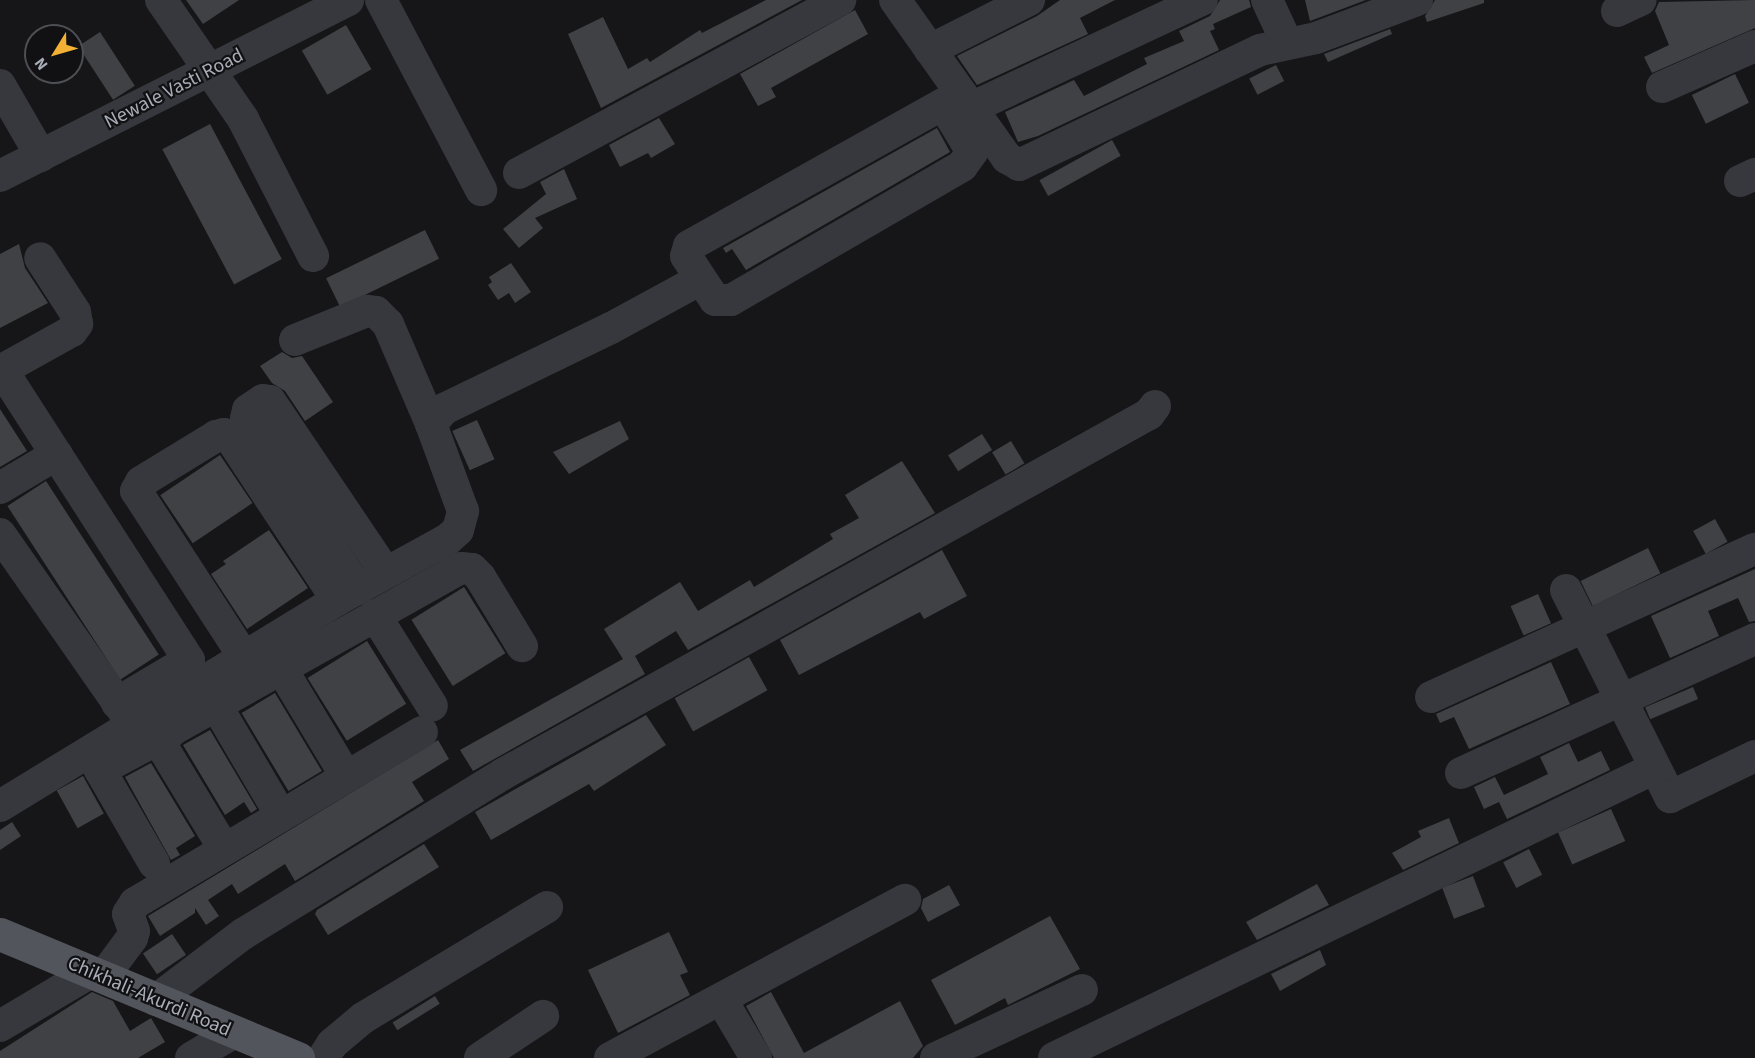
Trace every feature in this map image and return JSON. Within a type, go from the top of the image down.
[{"type":"main road","name":"Chikhali-Akurdi Road","points":[[0,934],[233,1033],[298,1058]]},
{"type":"street","points":[[161,0],[208,72],[219,81],[243,119],[313,256]]},
{"type":"street","name":"Newale Vasti Road","points":[[0,176],[348,0]]},
{"type":"street","points":[[381,0],[481,190]]},
{"type":"street","points":[[519,173],[840,0]]},
{"type":"street","points":[[895,0],[930,50],[958,102],[972,152],[962,166],[731,300],[715,300],[686,256],[689,246],[958,102],[1202,0]]},
{"type":"street","points":[[930,50],[1029,0]]},
{"type":"street","points":[[1267,0],[1287,43]]},
{"type":"street","points":[[958,102],[1007,158],[1019,165],[1260,50],[1316,38],[1417,0]]},
{"type":"street","points":[[1662,87],[1755,46]]},
{"type":"street","points":[[0,85],[41,156]]},
{"type":"street","points":[[40,258],[75,312],[77,324],[72,331],[1,371],[189,660],[125,714],[95,761]]},
{"type":"street","points":[[431,424],[444,409],[611,328],[701,279]]},
{"type":"street","points":[[0,806],[95,761],[165,735],[281,668],[302,638],[348,594],[448,539],[458,530],[463,511],[431,424],[388,324],[376,312],[367,311],[295,340]]},
{"type":"street","points":[[348,594],[246,418],[248,410],[263,400],[270,401],[386,573]]},
{"type":"street","points":[[156,1000],[243,934],[503,774],[1149,414],[1155,406]]},
{"type":"street","points":[[244,657],[136,491],[141,482],[216,436],[224,434],[231,439],[348,594]]},
{"type":"street","points":[[0,488],[57,454]]},
{"type":"street","points":[[0,534],[125,714]]},
{"type":"street","points":[[1431,697],[1755,549]]},
{"type":"street","points":[[125,714],[244,657],[375,615],[447,574],[472,569],[522,646]]},
{"type":"street","points":[[1566,590],[1670,797],[1755,756]]},
{"type":"street","points":[[0,1026],[97,975],[132,938],[134,931],[128,914],[135,903],[427,719],[375,615]]},
{"type":"street","points":[[1461,773],[1755,639]]},
{"type":"street","points":[[281,668],[338,763]]},
{"type":"street","points":[[216,705],[272,800]]},
{"type":"street","points":[[165,735],[165,751],[218,837]]},
{"type":"street","points":[[95,761],[154,864]]},
{"type":"street","points":[[1054,1058],[1655,768]]},
{"type":"street","points":[[610,1058],[905,900]]},
{"type":"street","points":[[323,1058],[343,1033],[363,1018],[548,907]]},
{"type":"street","points":[[936,1058],[1082,990]]},
{"type":"street","points":[[721,999],[756,1058]]},
{"type":"street","points":[[480,1058],[543,1016]]},
{"type":"street","points":[[191,1058],[233,1033]]},
{"type":"building","points":[[186,0],[239,0],[203,24]]},
{"type":"building","points":[[766,0],[802,0],[601,108],[568,34],[603,17],[628,69],[647,58],[650,62],[700,30],[702,33]]},
{"type":"building","points":[[1060,0],[1115,0],[1080,18],[1088,34],[977,85],[957,56],[1037,16]]},
{"type":"building","points":[[1220,0],[1249,0],[1251,7],[1213,24],[1215,29],[1210,31],[1219,50],[1038,136],[1018,142],[1005,112],[1074,80],[1084,96],[1147,64],[1144,58],[1184,41],[1179,31],[1210,16]]},
{"type":"building","points":[[1305,0],[1366,0],[1310,21]]},
{"type":"building","points":[[1435,0],[1484,0],[1484,3],[1427,22],[1425,16]]},
{"type":"building","points":[[1755,0],[1755,28],[1652,73],[1644,57],[1669,45],[1655,11],[1659,2]]},
{"type":"building","points":[[855,10],[868,34],[771,88],[776,97],[758,106],[740,74]]},
{"type":"building","points":[[346,25],[372,69],[327,95],[302,50]]},
{"type":"building","points":[[1390,29],[1392,34],[1328,62],[1324,54]]},
{"type":"building","points":[[100,32],[135,86],[113,100],[84,55],[84,42]]},
{"type":"building","points":[[1276,65],[1284,81],[1257,95],[1249,79]]},
{"type":"building","points":[[1735,74],[1749,103],[1706,124],[1692,95]]},
{"type":"building","points":[[659,118],[675,144],[651,158],[648,153],[620,167],[609,145]]},
{"type":"building","points":[[210,124],[282,259],[234,284],[162,149]]},
{"type":"building","points":[[937,128],[950,152],[746,270],[732,249],[726,253],[723,248]]},
{"type":"building","points":[[1112,140],[1121,156],[1048,196],[1039,180]]},
{"type":"building","points":[[564,169],[577,199],[535,218],[543,228],[519,248],[503,229],[546,194],[540,182]]},
{"type":"building","points":[[425,230],[439,259],[340,307],[326,278]]},
{"type":"building","points":[[19,244],[25,268],[48,303],[0,328],[0,254]]},
{"type":"building","points":[[511,263],[531,292],[515,303],[509,293],[498,300],[488,285],[492,282],[489,277]]},
{"type":"building","points":[[282,352],[292,358],[302,356],[333,402],[305,421],[285,391],[272,383],[260,366]]},
{"type":"building","points":[[0,409],[27,451],[0,467]]},
{"type":"building","points":[[477,420],[494,459],[470,470],[452,431]]},
{"type":"building","points":[[620,421],[629,439],[569,474],[553,452]]},
{"type":"building","points":[[982,434],[992,450],[958,471],[948,455]]},
{"type":"building","points":[[1011,441],[1024,463],[1006,475],[992,452]]},
{"type":"building","points":[[220,455],[252,503],[193,543],[160,495]]},
{"type":"building","points":[[902,461],[935,513],[688,650],[676,631],[635,656],[645,674],[473,771],[460,750],[623,659],[604,629],[680,582],[698,611],[750,580],[754,587],[833,539],[830,534],[859,518],[845,495]]},
{"type":"building","points":[[46,481],[159,655],[120,680],[7,506]]},
{"type":"building","points":[[1715,519],[1728,542],[1706,554],[1693,531]]},
{"type":"building","points":[[269,530],[308,588],[247,629],[211,574],[226,564],[223,561]]},
{"type":"building","points":[[1648,548],[1660,573],[1593,606],[1581,581]]},
{"type":"building","points":[[942,550],[967,596],[924,619],[920,612],[799,675],[780,640]]},
{"type":"building","points":[[1755,569],[1755,621],[1749,622],[1738,598],[1708,611],[1719,636],[1670,658],[1651,616]]},
{"type":"building","points":[[464,587],[505,653],[453,686],[411,620]]},
{"type":"building","points":[[1538,594],[1551,623],[1524,635],[1511,606]]},
{"type":"building","points":[[367,641],[406,704],[347,741],[308,678]]},
{"type":"building","points":[[749,657],[767,690],[693,731],[675,698]]},
{"type":"building","points":[[1551,662],[1570,704],[1469,749],[1454,717],[1440,723],[1436,714]]},
{"type":"building","points":[[1693,687],[1698,699],[1650,719],[1645,707]]},
{"type":"building","points":[[275,693],[322,771],[288,791],[242,713]]},
{"type":"building","points":[[646,715],[666,745],[594,791],[589,784],[491,840],[475,812]]},
{"type":"building","points":[[210,730],[257,809],[251,813],[244,802],[225,815],[183,745]]},
{"type":"building","points":[[438,740],[449,759],[412,782],[424,801],[295,881],[285,864],[238,894],[232,884],[208,900],[219,916],[206,925],[195,908],[195,913],[160,936],[148,916]]},
{"type":"building","points":[[1569,743],[1578,762],[1601,751],[1610,770],[1507,819],[1499,802],[1484,809],[1474,787],[1495,777],[1504,795],[1548,774],[1540,757]]},
{"type":"building","points":[[151,763],[195,836],[176,848],[180,855],[171,860],[125,777]]},
{"type":"building","points":[[83,776],[104,814],[78,828],[57,791]]},
{"type":"building","points":[[1611,809],[1625,841],[1572,865],[1558,833]]},
{"type":"building","points":[[1449,818],[1459,843],[1403,870],[1392,853],[1421,837],[1418,831]]},
{"type":"building","points":[[12,822],[21,836],[0,850],[0,830]]},
{"type":"building","points":[[424,844],[439,867],[328,935],[315,914],[317,910]]},
{"type":"building","points":[[1529,849],[1542,875],[1516,888],[1503,862]]},
{"type":"building","points":[[1473,876],[1485,907],[1454,919],[1442,888]]},
{"type":"building","points":[[1317,884],[1329,905],[1257,940],[1246,922]]},
{"type":"building","points":[[949,885],[960,905],[928,922],[921,908],[923,899]]},
{"type":"building","points":[[1050,916],[1080,969],[1008,1005],[1005,998],[955,1025],[931,980]]},
{"type":"building","points":[[669,932],[688,972],[680,975],[690,995],[618,1033],[588,970]]},
{"type":"building","points":[[172,934],[186,955],[157,974],[143,954]]},
{"type":"building","points":[[1320,950],[1326,965],[1280,991],[1271,974]]},
{"type":"building","points":[[92,992],[113,1001],[130,1031],[151,1018],[165,1042],[138,1058],[0,1058],[0,1051]]},
{"type":"building","points":[[771,992],[804,1053],[900,1001],[923,1046],[913,1058],[774,1058],[746,1006]]},
{"type":"building","points":[[435,996],[440,1004],[397,1030],[393,1022]]}]
